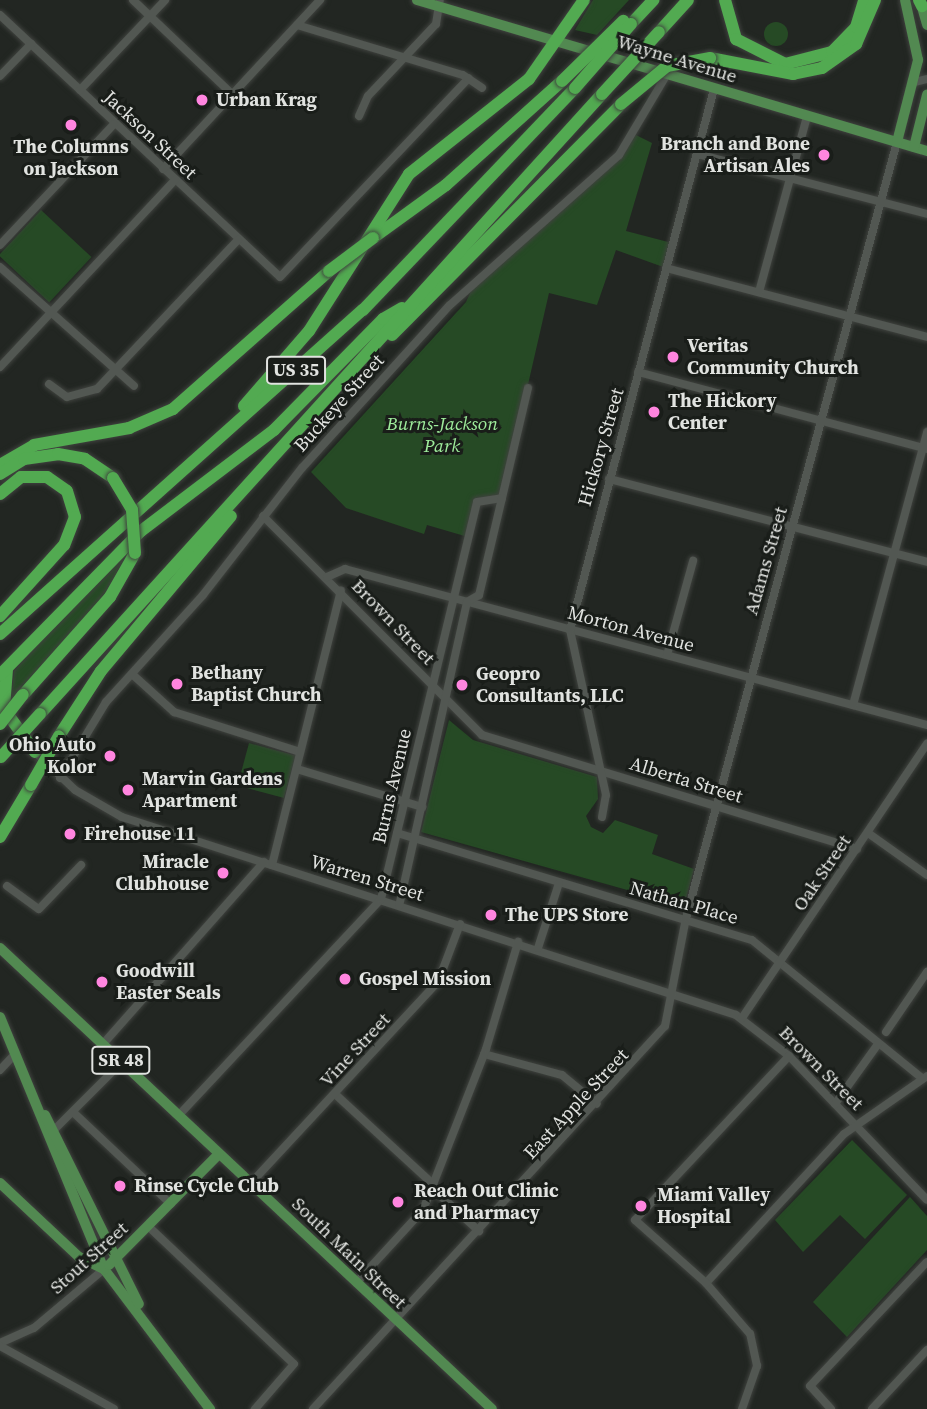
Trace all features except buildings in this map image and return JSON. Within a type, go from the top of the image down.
[{"type":"highway","points":[[214,440],[309,331],[409,174],[521,87],[584,0]]},
{"type":"highway","points":[[0,465],[34,445],[129,428],[173,409],[329,271],[446,185],[627,22],[644,0]]},
{"type":"highway","name":"US 35","points":[[0,634],[386,287],[575,88],[627,22],[653,0]]},
{"type":"highway","name":"US 35","points":[[1,758],[688,0]]},
{"type":"highway","points":[[725,0],[736,39],[785,64],[832,52],[856,27],[873,0]]},
{"type":"highway","points":[[367,355],[621,104],[667,66],[710,58],[793,74],[822,68],[856,44],[873,0]]},
{"type":"highway","points":[[0,675],[141,531],[274,430],[383,319],[409,305]]},
{"type":"highway","points":[[0,474],[48,453],[85,459],[113,478],[131,510],[135,553],[110,597],[0,724]]},
{"type":"highway","points":[[0,494],[21,477],[47,477],[67,491],[75,517],[60,551],[0,616]]},
{"type":"highway","points":[[0,837],[101,671],[228,521],[243,493]]},
{"type":"highway","points":[[10,664],[4,709],[35,752]]},
{"type":"main road","name":"Wayne Avenue","points":[[416,0],[440,3],[555,41],[927,151]]},
{"type":"main road","points":[[897,142],[915,82],[914,29],[905,0]]},
{"type":"main road","points":[[920,2],[927,22]]},
{"type":"main road","points":[[914,147],[927,95]]},
{"type":"main road","name":"South Main Street","points":[[0,948],[492,1409]]},
{"type":"main road","points":[[0,1017],[104,1269],[152,1328],[210,1409]]},
{"type":"main road","points":[[29,1085],[114,1261],[152,1328]]},
{"type":"main road","name":"Stout Street","points":[[104,1269],[149,1227],[219,1154]]},
{"type":"main road","points":[[0,1183],[79,1257],[104,1269]]},
{"type":"street","points":[[133,0],[232,94]]},
{"type":"street","points":[[79,90],[165,0]]},
{"type":"street","points":[[163,169],[320,0]]},
{"type":"street","points":[[359,116],[368,96],[436,24],[440,3]]},
{"type":"street","name":"Jackson Street","points":[[0,15],[280,277],[469,78]]},
{"type":"street","points":[[914,29],[927,22]]},
{"type":"street","points":[[297,25],[469,78],[482,88]]},
{"type":"street","points":[[0,76],[31,44]]},
{"type":"street","name":"Buckeye Street","points":[[60,778],[98,714],[264,516],[450,305],[619,155],[667,74]]},
{"type":"street","points":[[915,82],[927,79]]},
{"type":"street","name":"Hickory Street","points":[[601,817],[606,802],[601,771],[570,629],[714,89]]},
{"type":"street","points":[[759,292],[807,116]]},
{"type":"street","points":[[0,245],[114,124]]},
{"type":"street","name":"Adams Street","points":[[672,990],[686,918],[897,142]]},
{"type":"street","points":[[697,154],[927,214]]},
{"type":"street","points":[[0,367],[175,180]]},
{"type":"street","points":[[49,384],[66,397],[92,391],[238,240]]},
{"type":"street","points":[[0,267],[112,372],[134,386]]},
{"type":"street","points":[[666,268],[927,337]]},
{"type":"street","points":[[638,372],[925,448]]},
{"type":"street","name":"Burns Avenue","points":[[398,905],[467,602],[479,596],[528,388]]},
{"type":"street","points":[[853,705],[925,448],[927,432]]},
{"type":"street","points":[[609,479],[927,562]]},
{"type":"street","name":"Burns Avenue","points":[[178,1115],[381,899],[451,598],[477,502],[502,498]]},
{"type":"street","name":"Brown Street","points":[[264,516],[341,591],[476,731],[506,742]]},
{"type":"street","points":[[667,655],[693,561]]},
{"type":"street","name":"Morton Avenue","points":[[327,577],[345,569],[927,725]]},
{"type":"street","points":[[103,1044],[268,863],[297,769],[341,591]]},
{"type":"street","points":[[132,674],[174,712],[300,752]]},
{"type":"street","name":"Warren Street","points":[[0,716],[60,778],[122,817],[672,990]]},
{"type":"street","name":"Alberta Street","points":[[506,742],[856,849]]},
{"type":"street","name":"Oak Street","points":[[742,1018],[927,744]]},
{"type":"street","points":[[297,769],[422,807]]},
{"type":"street","name":"Nathan Place","points":[[397,833],[752,940],[783,959],[877,1044],[925,1077]]},
{"type":"street","points":[[868,833],[927,874]]},
{"type":"street","points":[[7,886],[39,909],[81,865]]},
{"type":"street","points":[[538,948],[559,883]]},
{"type":"street","name":"Vine Street","points":[[251,1183],[441,979],[460,924]]},
{"type":"street","points":[[356,1283],[416,1220],[433,1186],[484,1054],[518,942]]},
{"type":"street","points":[[886,1032],[927,972]]},
{"type":"street","name":"Brown Street","points":[[672,990],[742,1018],[789,1056],[925,1195]]},
{"type":"street","name":"East Apple Street","points":[[313,1409],[656,1040],[672,990]]},
{"type":"street","points":[[835,1104],[877,1044]]},
{"type":"street","points":[[0,1070],[15,1054]]},
{"type":"street","points":[[484,1054],[562,1075],[597,1104]]},
{"type":"street","points":[[742,1409],[758,1366],[746,1329],[706,1283],[635,1220],[789,1056]]},
{"type":"street","points":[[53,1131],[74,1113],[122,1062]]},
{"type":"street","points":[[706,1283],[855,1124],[925,1077]]},
{"type":"street","points":[[335,1094],[479,1231]]},
{"type":"street","points":[[74,1113],[171,1204]]},
{"type":"street","points":[[149,1227],[294,1364],[255,1409]]},
{"type":"street","points":[[831,1409],[810,1388],[927,1262]]},
{"type":"street","name":"Stout Street","points":[[0,1344],[34,1328],[104,1269]]},
{"type":"street","points":[[0,1344],[114,1409]]},
{"type":"street","points":[[872,1409],[927,1350]]},
{"type":"green space","points":[[593,0],[629,0],[597,35],[575,30]]},
{"type":"green space","points":[[776,22],[787,29],[788,34],[781,45],[776,46],[765,39],[764,34],[771,23]]},
{"type":"green space","name":"Burns-Jackson Park","points":[[636,135],[652,143],[626,231],[672,243],[666,268],[616,250],[597,305],[549,293],[502,498],[477,502],[468,537],[427,525],[424,534],[346,508],[311,472],[466,302],[475,282]]},
{"type":"green space","points":[[41,210],[91,257],[49,302],[0,257]]},
{"type":"green space","points":[[127,553],[106,593],[11,700],[14,671]]},
{"type":"green space","points":[[449,720],[473,740],[597,777],[598,799],[586,816],[591,827],[603,833],[615,820],[658,835],[652,854],[694,869],[684,906],[421,832]]},
{"type":"green space","points":[[249,743],[295,755],[284,798],[238,786]]},
{"type":"green space","points":[[852,1140],[907,1195],[865,1239],[840,1215],[803,1252],[775,1220]]},
{"type":"green space","points":[[910,1197],[927,1216],[927,1250],[847,1337],[813,1302]]},
{"type":"place","name":"Urban Krag","points":[[202,100]]},
{"type":"place","name":"The Columns on Jackson","points":[[71,125]]},
{"type":"place","name":"Branch and Bone Artisan Ales","points":[[824,155]]},
{"type":"place","name":"Veritas Community Church","points":[[673,357]]},
{"type":"place","name":"The Hickory Center","points":[[654,412]]},
{"type":"place","name":"Bethany Baptist Church","points":[[177,684]]},
{"type":"place","name":"Geopro Consultants, LLC","points":[[462,685]]},
{"type":"place","name":"Ohio Auto Kolor","points":[[110,756]]},
{"type":"place","name":"Marvin Gardens Apartment","points":[[128,790]]},
{"type":"place","name":"Firehouse 11","points":[[70,834]]},
{"type":"place","name":"Miracle Clubhouse","points":[[223,873]]},
{"type":"place","name":"The UPS Store","points":[[491,915]]},
{"type":"place","name":"Gospel Mission","points":[[345,979]]},
{"type":"place","name":"Goodwill Easter Seals","points":[[102,982]]},
{"type":"place","name":"Rinse Cycle Club","points":[[120,1186]]},
{"type":"place","name":"Reach Out Clinic and Pharmacy","points":[[398,1202]]},
{"type":"place","name":"Miami Valley Hospital","points":[[641,1206]]}]
